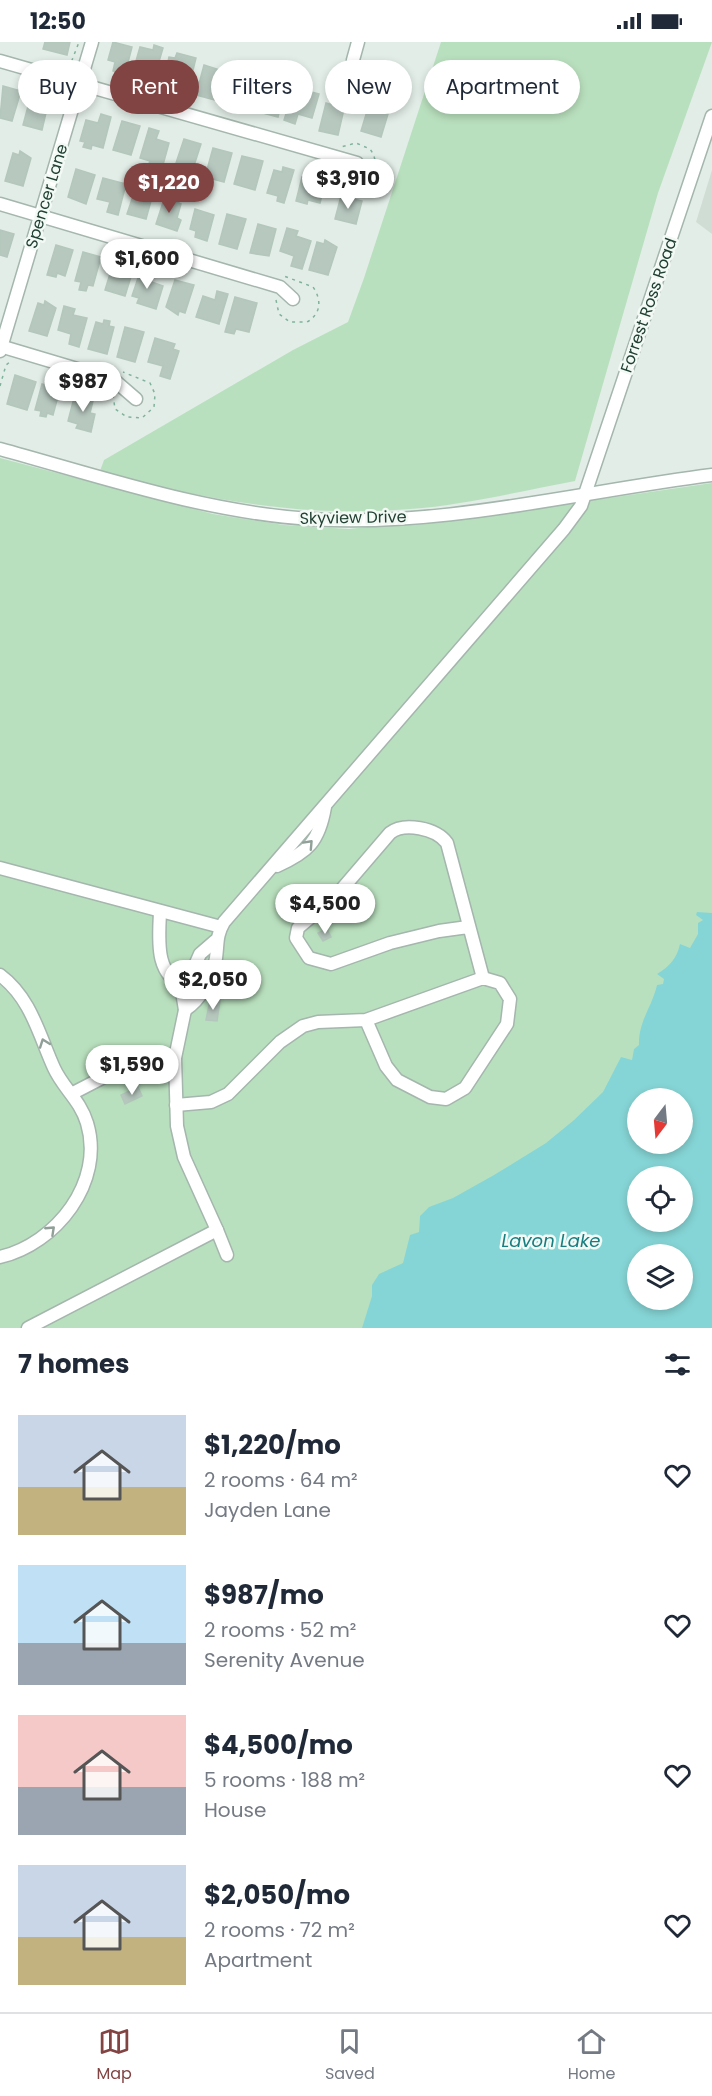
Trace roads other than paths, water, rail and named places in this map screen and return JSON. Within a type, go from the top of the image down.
[{"type":"street","name":"Spencer Lane","points":[[86,60],[92,42]]},
{"type":"street","points":[[353,60],[358,42]]},
{"type":"street","points":[[0,61],[18,66]]},
{"type":"street","points":[[98,89],[357,163]]},
{"type":"street","name":"Spencer Lane","points":[[0,348],[70,114]]},
{"type":"street","name":"Forrest Ross Road","points":[[215,941],[221,927],[564,529],[581,506],[712,116]]},
{"type":"street","points":[[0,204],[280,287],[293,299]]},
{"type":"street","points":[[0,348],[114,380],[136,399]]},
{"type":"street","name":"Skyview Drive","points":[[0,449],[211,506],[310,519],[402,518],[585,495],[712,475]]},
{"type":"street","points":[[468,927],[439,931],[390,943],[331,964],[309,958],[296,938],[298,928],[336,896],[390,833],[402,827],[436,834],[447,843],[483,978]]},
{"type":"street","points":[[0,868],[221,927]]},
{"type":"street","points":[[160,912],[159,939],[163,963],[172,981],[186,986]]},
{"type":"street","points":[[215,941],[200,954],[183,998],[185,1010],[175,1058],[176,1105],[187,1166],[227,1255]]},
{"type":"street","points":[[185,1010],[197,1001],[214,967],[215,941]]},
{"type":"street","points":[[0,975],[30,1010],[58,1076],[73,1093],[86,1120],[91,1142],[89,1164],[82,1188],[70,1209],[50,1231],[29,1248],[0,1257]]},
{"type":"street","points":[[176,1105],[211,1102],[228,1094],[280,1042],[303,1026],[318,1022],[366,1020],[483,978],[495,980],[505,987],[510,999],[510,1014],[504,1030],[469,1083],[454,1097],[439,1100],[397,1080],[386,1066],[366,1020]]},
{"type":"street","points":[[73,1093],[131,1064],[175,1058]]},
{"type":"street","points":[[28,1328],[217,1230]]},
{"type":"water","name":"Lavon Lake","points":[[697,912],[712,913],[712,1328],[362,1328],[372,1296],[372,1285],[379,1274],[403,1263],[410,1235],[419,1232],[420,1216],[429,1207],[453,1198],[546,1143],[603,1092],[621,1057],[632,1060],[634,1049],[639,1045],[643,1022],[657,985],[663,984],[664,979],[657,974],[672,961],[680,944],[690,948],[698,934],[698,923],[703,920],[696,915]]}]
